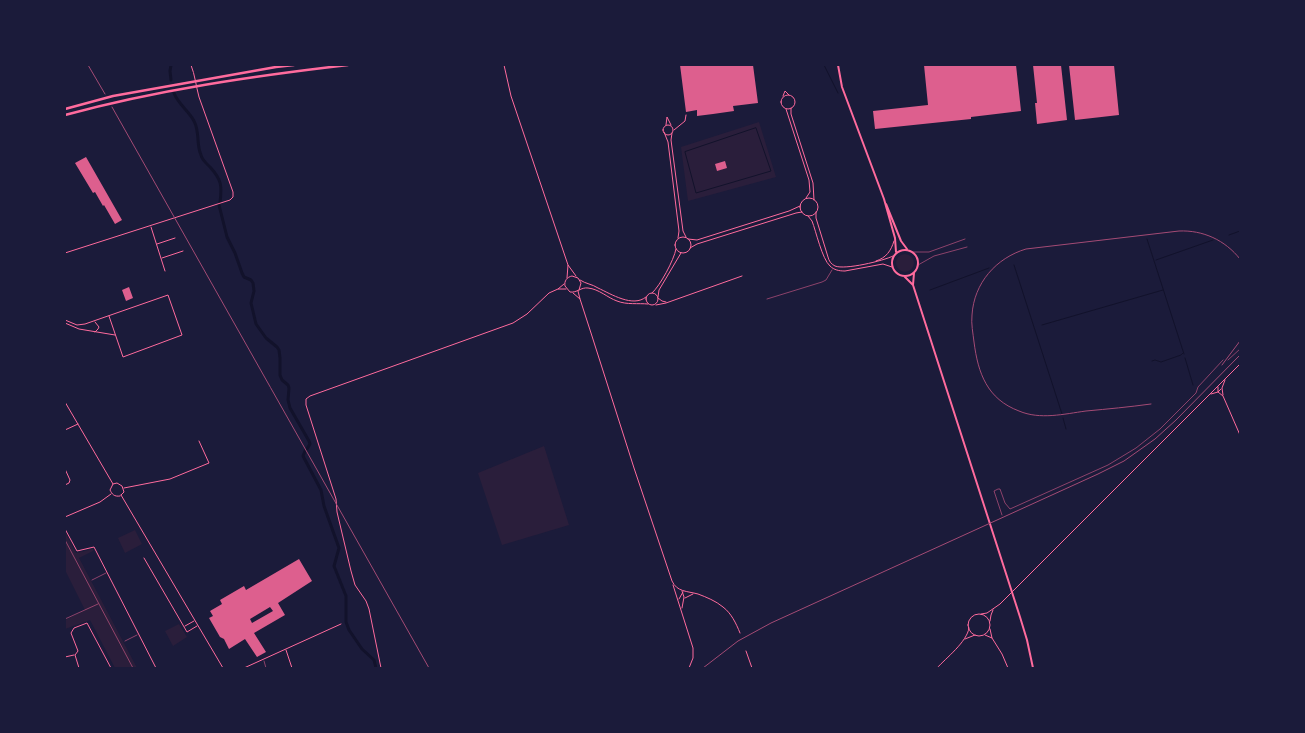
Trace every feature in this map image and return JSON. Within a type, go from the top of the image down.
[{"type":"highway","points":[[65,109],[112,96],[294,65]]},
{"type":"highway","points":[[65,115],[104,104],[194,87],[278,73],[348,65]]},
{"type":"main road","points":[[838,65],[842,87],[884,199],[901,241],[908,250]]},
{"type":"main road","points":[[884,199],[895,238],[896,252]]},
{"type":"main road","points":[[913,285],[914,273],[918,265],[917,258],[913,252],[908,250],[904,249],[896,252],[893,256],[892,267],[896,274],[904,276],[913,285],[1016,604],[1033,668]]},
{"type":"main road","points":[[904,276],[914,273]]},
{"type":"street","points":[[65,253],[217,205],[230,200],[233,196],[198,92],[191,65]]},
{"type":"street","points":[[504,65],[512,96],[568,266],[576,277],[586,284],[595,286],[620,299],[643,300],[657,288],[674,257],[676,249],[674,244],[678,238],[679,231],[668,142],[663,128],[666,125],[667,116],[673,131]]},
{"type":"street","points":[[678,238],[697,240],[789,212],[800,206],[801,202],[810,192],[810,184],[786,109],[781,104],[785,91],[795,102],[794,106],[786,109]]},
{"type":"street","points":[[783,97],[789,95]]},
{"type":"street","points":[[791,108],[813,183],[814,200],[818,205],[816,218],[828,257],[834,265],[845,267],[886,260],[893,256]]},
{"type":"street","points":[[686,115],[685,121],[673,131],[671,140],[683,233],[690,242],[690,248]]},
{"type":"street","points":[[666,125],[678,126]]},
{"type":"street","points":[[664,132],[668,135],[672,133]]},
{"type":"street","points":[[806,198],[814,200]]},
{"type":"street","points":[[800,206],[802,212],[812,221],[825,259],[832,268],[845,271],[883,264],[892,267]]},
{"type":"street","points":[[656,305],[659,290],[681,253],[686,252],[697,244],[790,214],[802,212]]},
{"type":"street","points":[[808,216],[816,212]]},
{"type":"street","points":[[150,226],[165,271]]},
{"type":"street","points":[[156,244],[175,238]]},
{"type":"street","points":[[872,263],[885,257],[892,247],[895,238]]},
{"type":"street","points":[[676,249],[681,253]]},
{"type":"street","points":[[161,258],[183,251]]},
{"type":"street","points":[[381,668],[369,609],[359,592],[351,571],[336,499],[306,399],[308,396],[513,323],[527,314],[549,292],[565,284],[568,266]]},
{"type":"street","points":[[567,279],[572,276],[576,277]]},
{"type":"street","points":[[572,292],[586,288],[592,289],[620,302],[652,306],[666,303],[742,276]]},
{"type":"street","points":[[579,279],[581,285],[578,290],[580,299],[693,648],[690,668]]},
{"type":"street","points":[[565,284],[566,289]]},
{"type":"street","points":[[558,289],[566,289],[580,299]]},
{"type":"street","points":[[652,293],[662,302],[666,303]]},
{"type":"street","points":[[65,320],[77,325],[94,322],[110,316],[168,295],[182,335],[123,356],[110,316]]},
{"type":"street","points":[[646,297],[648,304]]},
{"type":"street","points":[[94,322],[99,326],[97,331],[94,332]]},
{"type":"street","points":[[65,323],[79,329],[116,336]]},
{"type":"street","points":[[936,668],[964,639],[968,633],[970,618],[976,614],[987,614],[994,609],[1240,364]]},
{"type":"street","points":[[1227,377],[1222,388],[1223,396],[1240,435]]},
{"type":"street","points":[[1218,392],[1217,388],[1220,384]]},
{"type":"street","points":[[1208,395],[1218,392],[1222,388]]},
{"type":"street","points":[[1218,392],[1223,396]]},
{"type":"street","points":[[65,402],[113,484]]},
{"type":"street","points":[[65,430],[78,424]]},
{"type":"street","points":[[124,488],[170,479],[209,463],[199,441]]},
{"type":"street","points":[[65,469],[70,480],[65,485]]},
{"type":"street","points":[[113,484],[120,484],[124,488]]},
{"type":"street","points":[[112,494],[110,490],[113,484]]},
{"type":"street","points":[[112,494],[120,495],[124,492],[124,488]]},
{"type":"street","points":[[65,517],[100,502],[112,494]]},
{"type":"street","points":[[120,495],[223,668]]},
{"type":"street","points":[[65,529],[77,552],[94,547],[156,668]]},
{"type":"street","points":[[144,558],[187,632],[198,626]]},
{"type":"street","points":[[672,582],[684,592],[696,594],[722,606],[728,612],[740,632]]},
{"type":"street","points":[[679,603],[679,596],[684,592]]},
{"type":"street","points":[[682,611],[684,592]]},
{"type":"street","points":[[683,601],[688,596],[696,594]]},
{"type":"street","points":[[994,609],[990,621],[992,638],[1008,668]]},
{"type":"street","points":[[981,614],[987,616],[990,621]]},
{"type":"street","points":[[184,627],[195,620]]},
{"type":"street","points":[[79,668],[75,655],[78,651],[72,633],[74,628],[87,623],[111,668]]},
{"type":"street","points":[[244,668],[251,667],[341,624]]},
{"type":"street","points":[[969,628],[976,635]]},
{"type":"street","points":[[984,635],[990,629]]},
{"type":"street","points":[[964,639],[976,635],[992,638]]},
{"type":"street","points":[[286,649],[292,668]]},
{"type":"street","points":[[746,651],[752,668]]},
{"type":"street","points":[[65,657],[75,655]]},
{"type":"lane","points":[[913,252],[929,252],[965,239]]},
{"type":"lane","points":[[918,265],[934,256],[967,247]]},
{"type":"lane","points":[[767,299],[822,282],[829,277],[832,268]]},
{"type":"lane","points":[[92,580],[107,572]]},
{"type":"lane","points":[[125,641],[138,634]]},
{"type":"path","points":[[1228,360],[1240,349]]},
{"type":"path","points":[[1002,515],[994,490],[1000,489],[1005,503],[1010,509],[1108,465],[1136,448],[1160,429],[1196,393],[1198,386],[1223,360]]},
{"type":"path","points":[[65,540],[133,668]]},
{"type":"path","points":[[65,620],[99,604]]},
{"type":"path","points":[[264,660],[266,668]]},
{"type":"shaded area","points":[[759,122],[776,177],[688,201],[681,147]]},
{"type":"shaded area","points":[[901,254],[909,254],[914,259],[912,270],[901,272],[896,267],[896,259]]},
{"type":"shaded area","points":[[544,446],[569,525],[502,545],[478,473]]},
{"type":"shaded area","points":[[135,530],[142,544],[125,553],[118,538]]},
{"type":"shaded area","points":[[65,532],[76,553],[93,549],[93,551],[79,558],[137,668],[115,668],[90,620],[65,629],[65,620],[85,610],[65,570]]},
{"type":"shaded area","points":[[179,624],[187,637],[173,646],[165,631]]},
{"type":"building","points":[[680,65],[753,65],[758,103],[733,106],[734,111],[697,116],[697,110],[686,112]]},
{"type":"building","points":[[924,65],[1016,65],[1021,111],[971,117],[971,119],[875,129],[873,111],[928,105]]},
{"type":"building","points":[[1033,65],[1061,65],[1067,120],[1037,124]]},
{"type":"building","points":[[1069,65],[1114,65],[1119,115],[1075,120]]},
{"type":"building","points":[[86,157],[122,220],[115,224],[75,163]]},
{"type":"building","points":[[725,161],[727,168],[717,171],[715,164]]},
{"type":"building","points":[[129,287],[133,298],[126,301],[122,290]]},
{"type":"building","points":[[299,559],[312,581],[278,603],[285,615],[254,633],[266,652],[257,657],[245,639],[229,649],[209,618],[213,616],[210,611],[222,604],[220,600],[244,586],[246,590]],"holes":[[[270,607],[273,611],[252,623],[250,619]]]},
{"type":"waterway","points":[[171,65],[171,80]]},
{"type":"waterway","points":[[824,65],[838,93]]},
{"type":"waterway","points":[[174,93],[196,125],[202,159],[219,180],[221,188],[220,203]]},
{"type":"waterway","points":[[756,128],[771,171],[696,193],[685,152],[756,128]]},
{"type":"waterway","points":[[219,205],[227,237],[242,273],[244,277],[253,283],[254,291],[251,303],[256,324],[266,338],[279,350],[280,375],[289,388],[288,400],[290,408],[309,441],[310,444],[307,449]]},
{"type":"waterway","points":[[1229,235],[1240,231]]},
{"type":"waterway","points":[[1147,239],[1184,354]]},
{"type":"waterway","points":[[1156,260],[1213,240]]},
{"type":"waterway","points":[[1014,265],[1062,414]]},
{"type":"waterway","points":[[930,290],[989,268]]},
{"type":"waterway","points":[[1042,325],[1163,290]]},
{"type":"waterway","points":[[1152,361],[1161,362],[1183,353]]},
{"type":"waterway","points":[[1185,358],[1193,385]]},
{"type":"waterway","points":[[1063,418],[1066,429]]},
{"type":"waterway","points":[[305,451],[303,456],[321,490],[324,506],[339,548],[334,566],[346,596],[346,622],[362,649],[374,660],[376,668]]},
{"type":"railway","points":[[88,65],[105,94]]},
{"type":"railway","points":[[112,107],[429,668]]},
{"type":"railway","points":[[1151,404],[1044,416],[1027,414],[999,400],[986,384],[978,364],[974,342],[972,315],[977,292],[982,282],[996,265],[1015,253],[1026,249],[1179,231],[1205,234],[1228,246],[1240,259]]},
{"type":"railway","points":[[1222,365],[1240,341]]},
{"type":"railway","points":[[703,668],[738,641],[771,623],[1124,461],[1155,439],[1176,420],[1240,355]]}]
